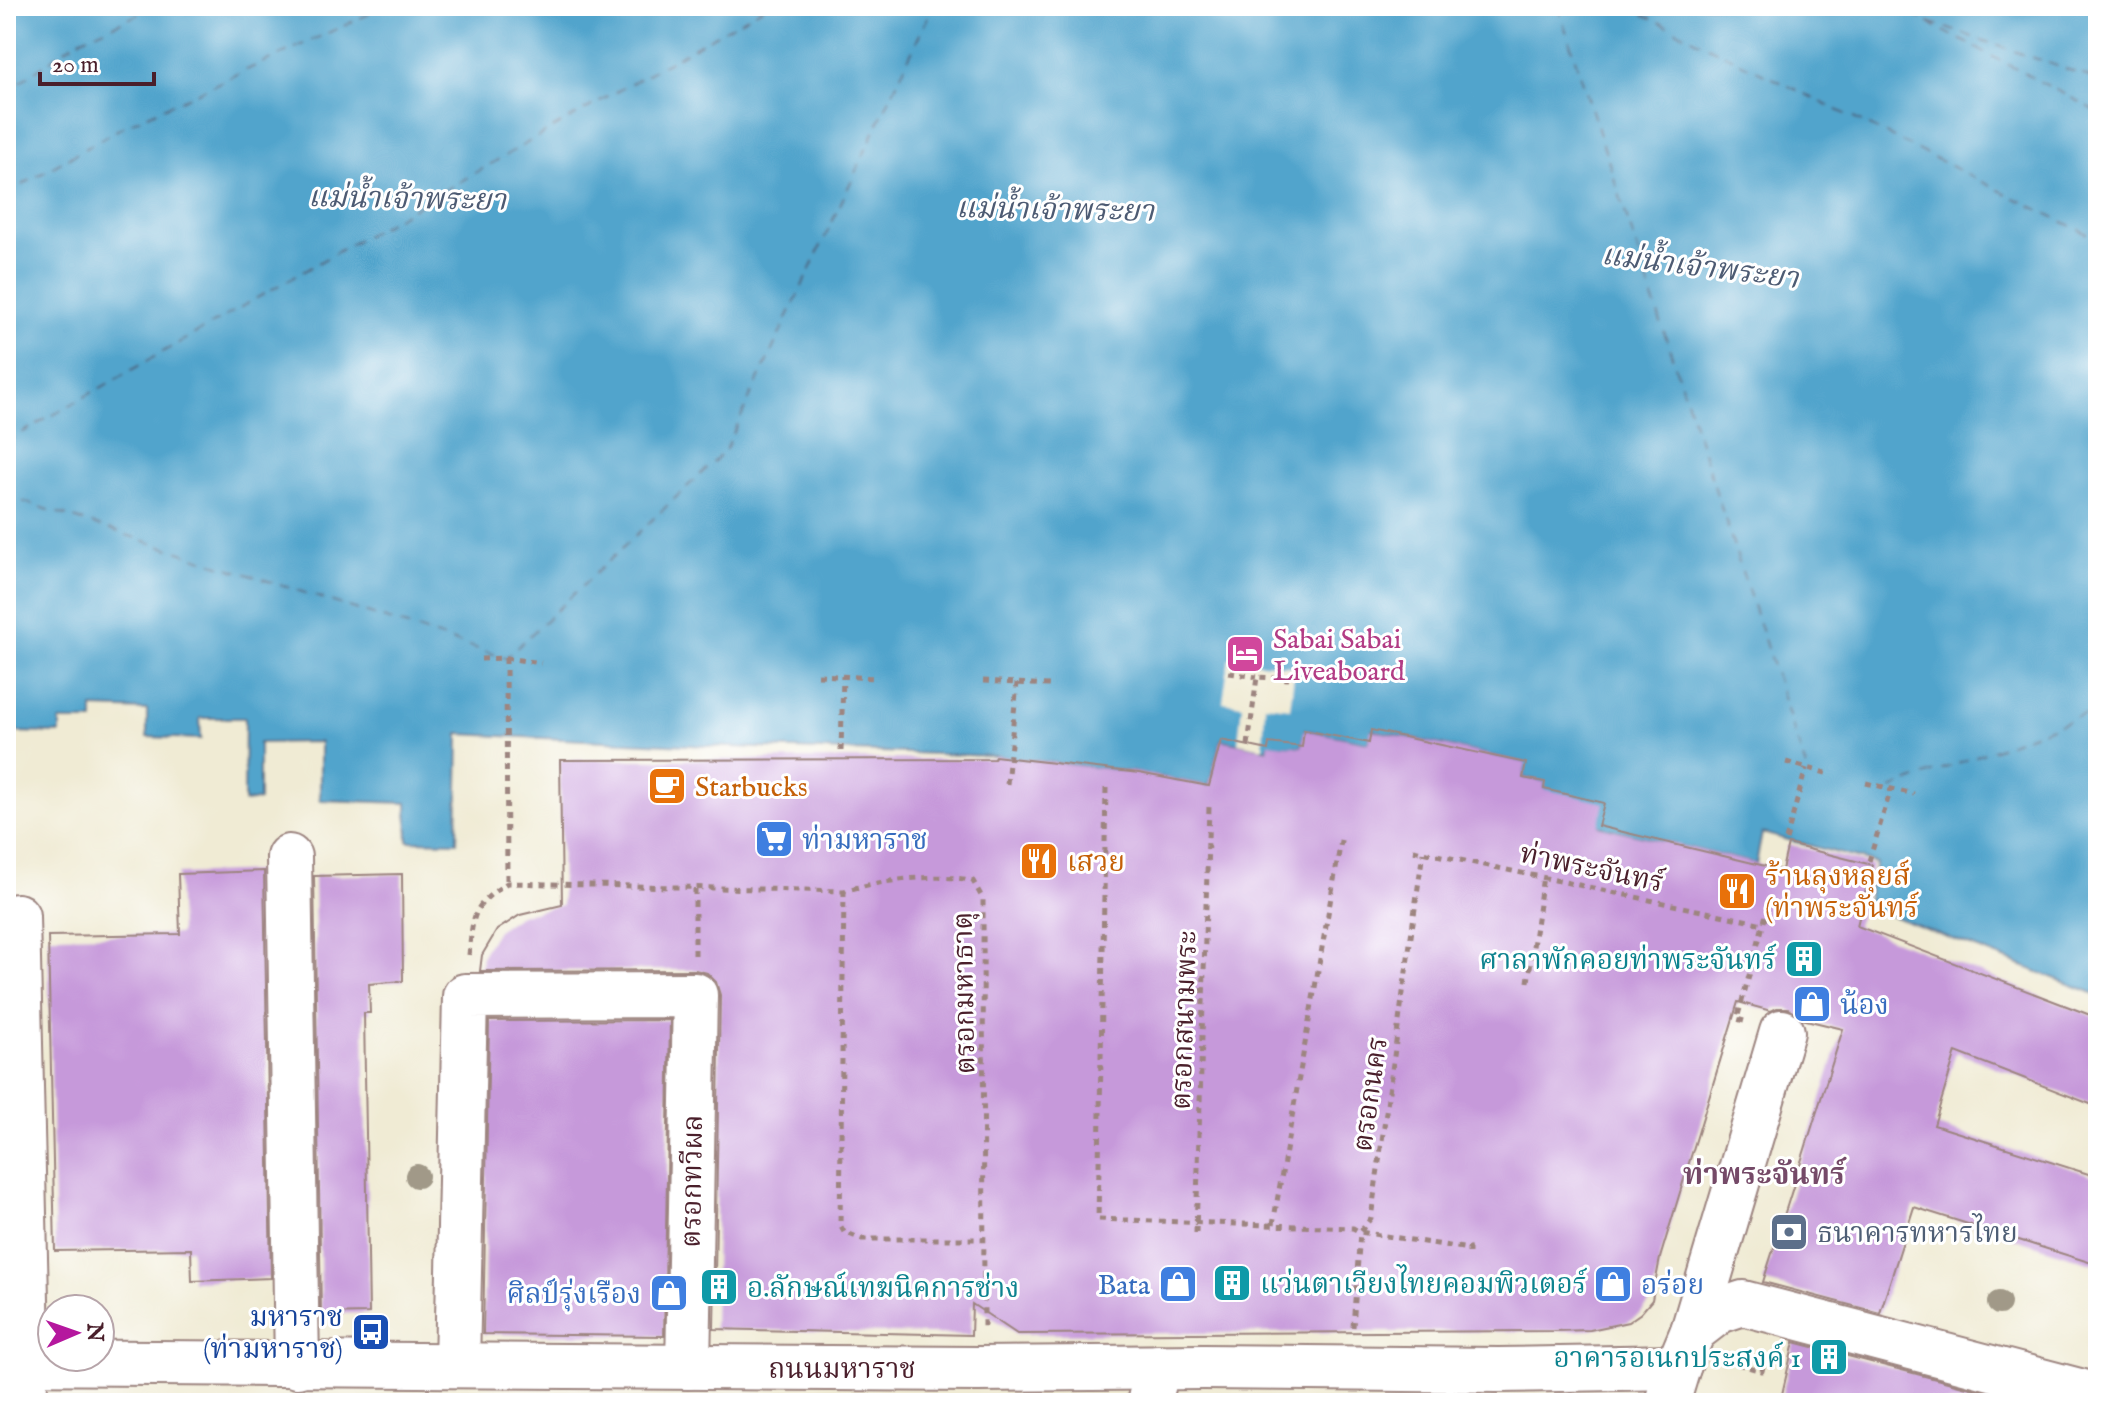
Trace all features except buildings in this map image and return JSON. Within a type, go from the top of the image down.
[{"type":"street","points":[[289,857],[297,1366]]},
{"type":"street","points":[[17,916],[19,1375]]},
{"type":"street","points":[[457,1365],[465,996],[695,995]]},
{"type":"street","name":"ตรอกทวีผล","points":[[688,1367],[695,995]]},
{"type":"street","points":[[1679,1367],[1782,1032]]},
{"type":"street","points":[[1679,1367],[1719,1311],[1743,1303],[2096,1398]]},
{"type":"street","name":"ถนนมหาราช","points":[[19,1375],[297,1366],[457,1365],[504,1384],[688,1367],[984,1369],[1153,1385],[1498,1370],[1679,1367]]},
{"type":"path","points":[[506,658],[507,883]]},
{"type":"path","points":[[481,659],[506,658],[541,663]]},
{"type":"path","points":[[1229,673],[1289,679]]},
{"type":"path","points":[[818,675],[877,678]]},
{"type":"path","points":[[841,751],[843,676]]},
{"type":"path","points":[[1248,745],[1257,677]]},
{"type":"path","points":[[983,681],[1049,685]]},
{"type":"path","points":[[1007,784],[1017,683]]},
{"type":"path","points":[[1786,762],[1826,773]]},
{"type":"path","points":[[1786,840],[1806,768]]},
{"type":"path","points":[[1866,783],[1914,794]]},
{"type":"path","points":[[1106,788],[1098,1219],[1353,1228],[1360,1232],[1471,1250]]},
{"type":"path","points":[[1869,861],[1891,789]]},
{"type":"path","name":"ตรอกสนามพระ","points":[[1196,1233],[1209,807]]},
{"type":"path","points":[[1273,1224],[1342,835]]},
{"type":"path","name":"ท่าพระจันทร์","points":[[1413,850],[1763,924]]},
{"type":"path","name":"ตรอกนคร","points":[[1352,1338],[1360,1232],[1371,1218],[1423,852]]},
{"type":"path","points":[[1528,982],[1543,876]]},
{"type":"path","name":"ตรอกมหาธาตุ","points":[[695,888],[844,891],[872,882],[912,879],[968,879],[977,883],[983,899],[984,1369]]},
{"type":"path","points":[[465,996],[472,924],[482,900],[507,883],[695,888],[695,995]]},
{"type":"path","points":[[844,891],[840,1225],[844,1232],[862,1239],[985,1239]]},
{"type":"path","points":[[1767,911],[1737,1019],[1782,1032]]},
{"type":"water","name":"แม่น้ำเจ้าพระยา","points":[[6,6],[2098,6],[2098,995],[1866,906],[1876,863],[1762,833],[1756,864],[1598,826],[1544,789],[1544,782],[1523,778],[1525,763],[1372,730],[1369,743],[1305,730],[1302,747],[1269,744],[1268,749],[1221,740],[1209,786],[1139,773],[995,756],[459,734],[457,842],[408,841],[407,803],[320,800],[320,742],[259,743],[259,800],[244,802],[245,718],[200,718],[201,739],[147,737],[147,710],[93,708],[93,721],[60,721],[60,733],[6,732]]},
{"type":"pier","points":[[1229,659],[1295,667],[1290,708],[1265,705],[1263,748],[1238,743],[1242,705],[1223,702]]},
{"type":"ferry route","points":[[6,92],[77,41],[158,6]]},
{"type":"ferry route","points":[[6,194],[126,125],[387,6]]},
{"type":"ferry route","points":[[6,442],[766,6]]},
{"type":"ferry route","points":[[6,496],[506,658],[725,451],[933,6]]},
{"type":"ferry route","points":[[1558,6],[1806,768]]},
{"type":"ferry route","points":[[1627,6],[2098,239]]},
{"type":"ferry route","points":[[1884,6],[1912,16]]},
{"type":"ferry route","points":[[1896,6],[2098,112]]},
{"type":"ferry route","points":[[1929,22],[2098,80]]},
{"type":"ferry route","points":[[1891,789],[2098,709]]},
{"type":"place","name":"Sabai Sabai Liveaboard","points":[[1245,654]]},
{"type":"place","name":"Starbucks","points":[[667,786]]},
{"type":"place","name":"ท่ามหาราช","points":[[774,839]]},
{"type":"place","name":"เสวย","points":[[1039,861]]},
{"type":"place","name":"ร้านลุงหลุยส์ (ท่าพระจันทร์","points":[[1737,891]]},
{"type":"place","name":"ศาลาพักคอยท่าพระจันทร์","points":[[1804,959]]},
{"type":"place","name":"น้อง","points":[[1812,1004]]},
{"type":"place","name":"ธนาคารทหารไทย","points":[[1789,1232]]},
{"type":"place","name":"แว่นตาเวียงไทยคอมพิวเตอร์","points":[[1232,1283]]},
{"type":"place","name":"Bata","points":[[1178,1284]]},
{"type":"place","name":"อร่อย","points":[[1613,1284]]},
{"type":"place","name":"อ.ลักษณ์เทฆนิคการช่าง","points":[[719,1287]]},
{"type":"place","name":"ศิลป์รุ่งเรือง","points":[[669,1293]]},
{"type":"place","name":"มหาราช (ท่ามหาราช)","points":[[371,1332]]},
{"type":"place","name":"อาคารอเนกประสงค์ 1","points":[[1829,1357]]},
{"type":"district","name":"ท่าพระจันทร์","points":[[1764,1174]]}]
